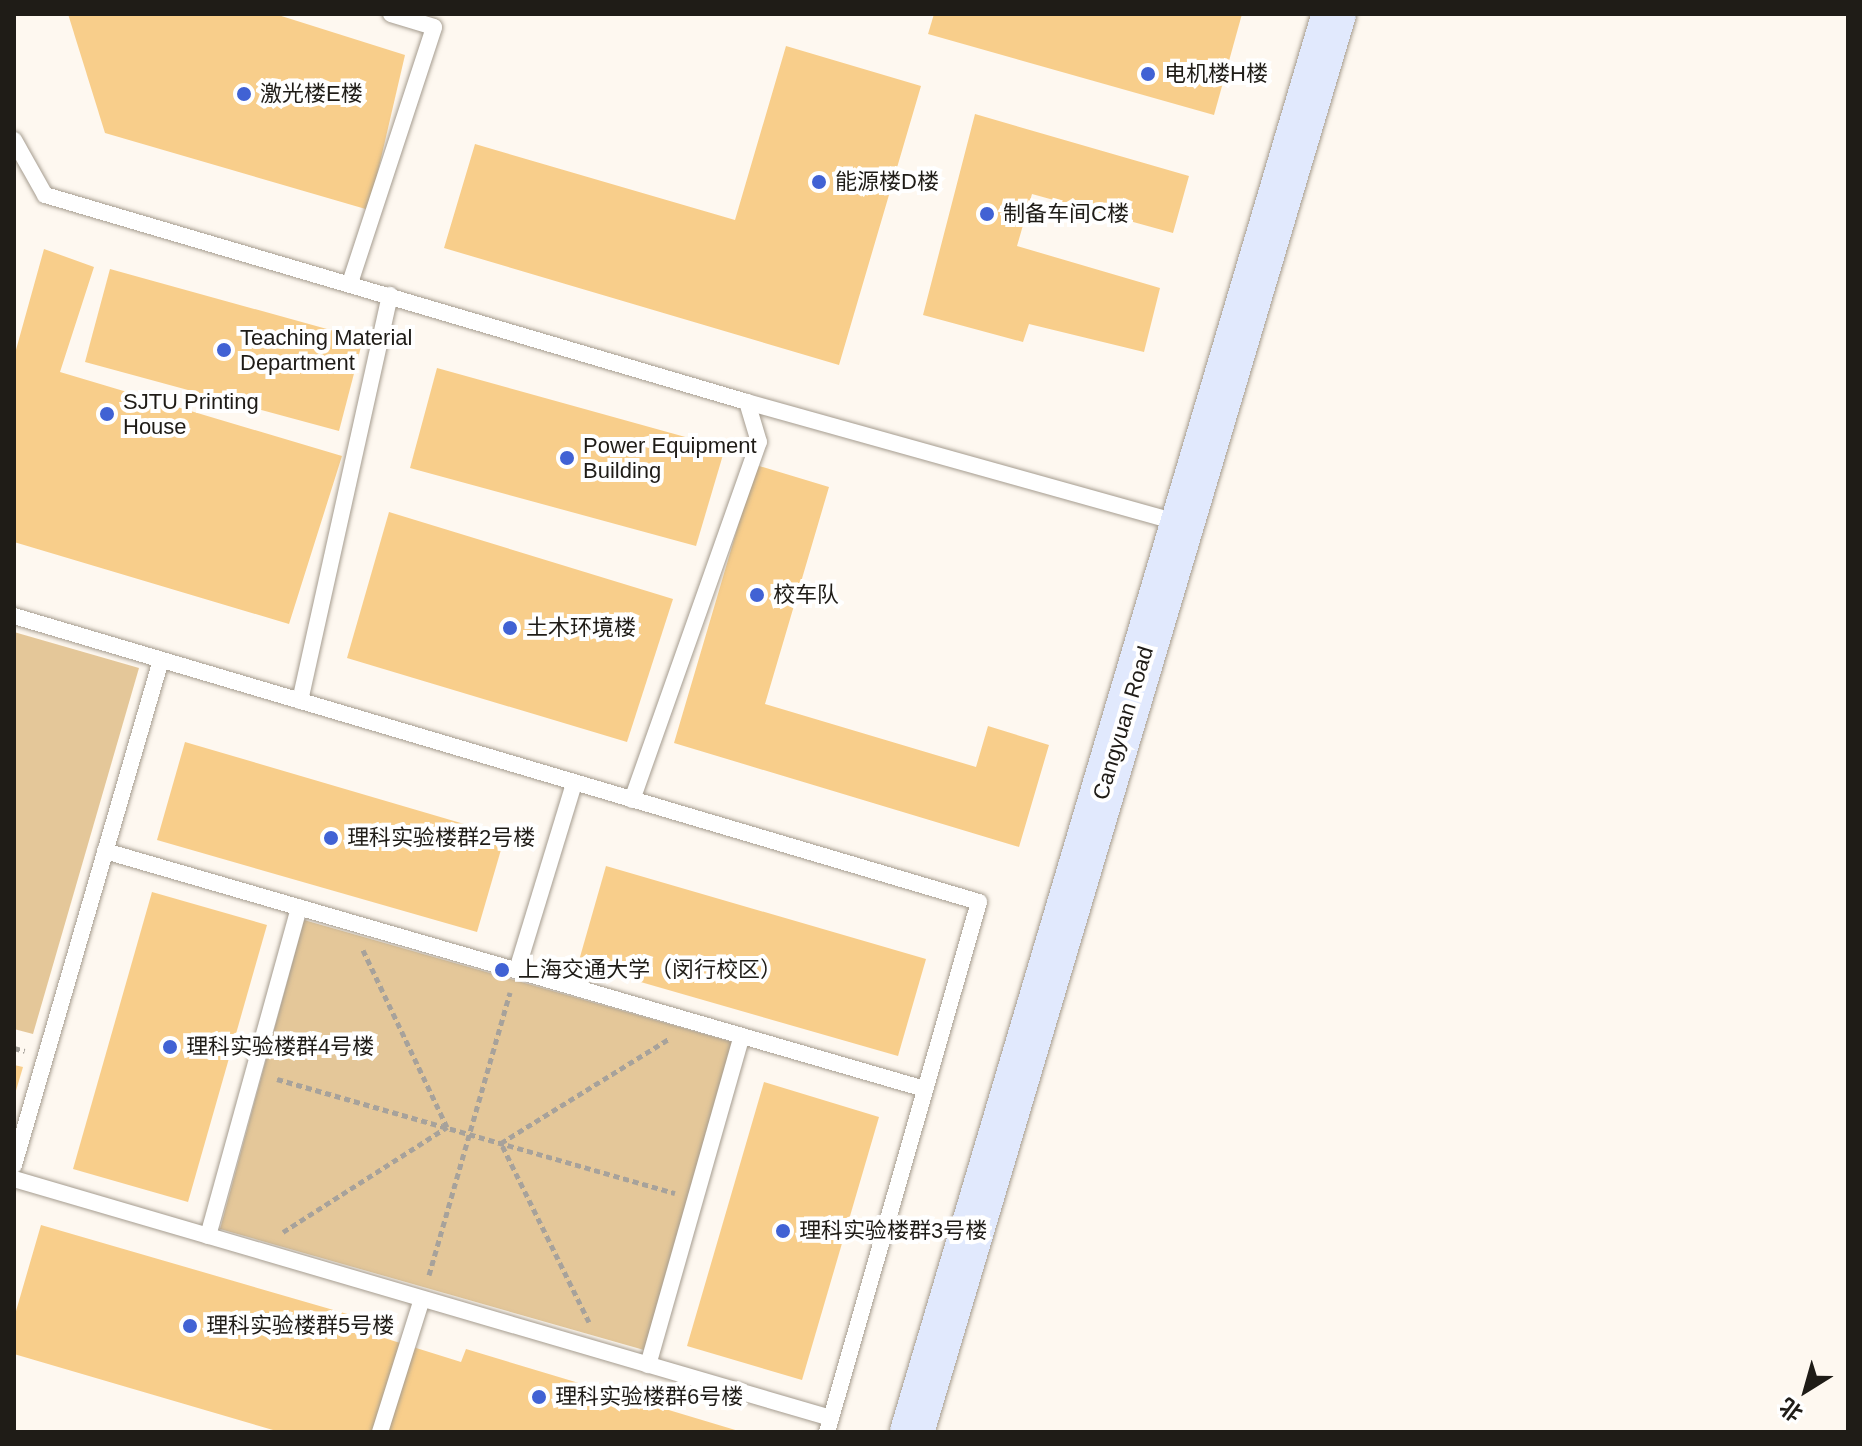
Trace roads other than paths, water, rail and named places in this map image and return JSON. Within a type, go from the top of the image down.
[{"type":"street","name":"Cangyuan Road","points":[[912,1432],[1334,14]]},
{"type":"lane","points":[[350,283],[434,27],[391,14]]},
{"type":"lane","points":[[14,140],[45,195],[747,402],[1183,523]]},
{"type":"lane","points":[[300,701],[390,295]]},
{"type":"lane","points":[[632,800],[759,442],[747,402]]},
{"type":"lane","points":[[14,616],[979,902],[829,1425],[648,1365],[14,1179]]},
{"type":"lane","points":[[14,1165],[161,660]]},
{"type":"lane","points":[[517,970],[574,783]]},
{"type":"lane","points":[[105,851],[925,1089]]},
{"type":"lane","points":[[208,1236],[299,907]]},
{"type":"lane","points":[[648,1365],[742,1036]]},
{"type":"lane","points":[[380,1432],[422,1299]]},
{"type":"place","name":"电机楼H楼","points":[[1148,74]]},
{"type":"place","name":"激光楼E楼","points":[[244,94]]},
{"type":"place","name":"能源楼D楼","points":[[819,182]]},
{"type":"place","name":"制备车间C楼","points":[[987,214]]},
{"type":"place","name":"Teaching Material Department","points":[[224,350]]},
{"type":"place","name":"SJTU Printing House","points":[[107,414]]},
{"type":"place","name":"Power Equipment Building","points":[[567,458]]},
{"type":"place","name":"校车队","points":[[757,595]]},
{"type":"place","name":"土木环境楼","points":[[510,628]]},
{"type":"place","name":"理科实验楼群2号楼","points":[[331,838]]},
{"type":"place","name":"上海交通大学（闵行校区）","points":[[502,970]]},
{"type":"place","name":"理科实验楼群4号楼","points":[[170,1047]]},
{"type":"place","name":"理科实验楼群3号楼","points":[[783,1231]]},
{"type":"place","name":"理科实验楼群5号楼","points":[[190,1326]]},
{"type":"place","name":"理科实验楼群6号楼","points":[[539,1397]]}]
